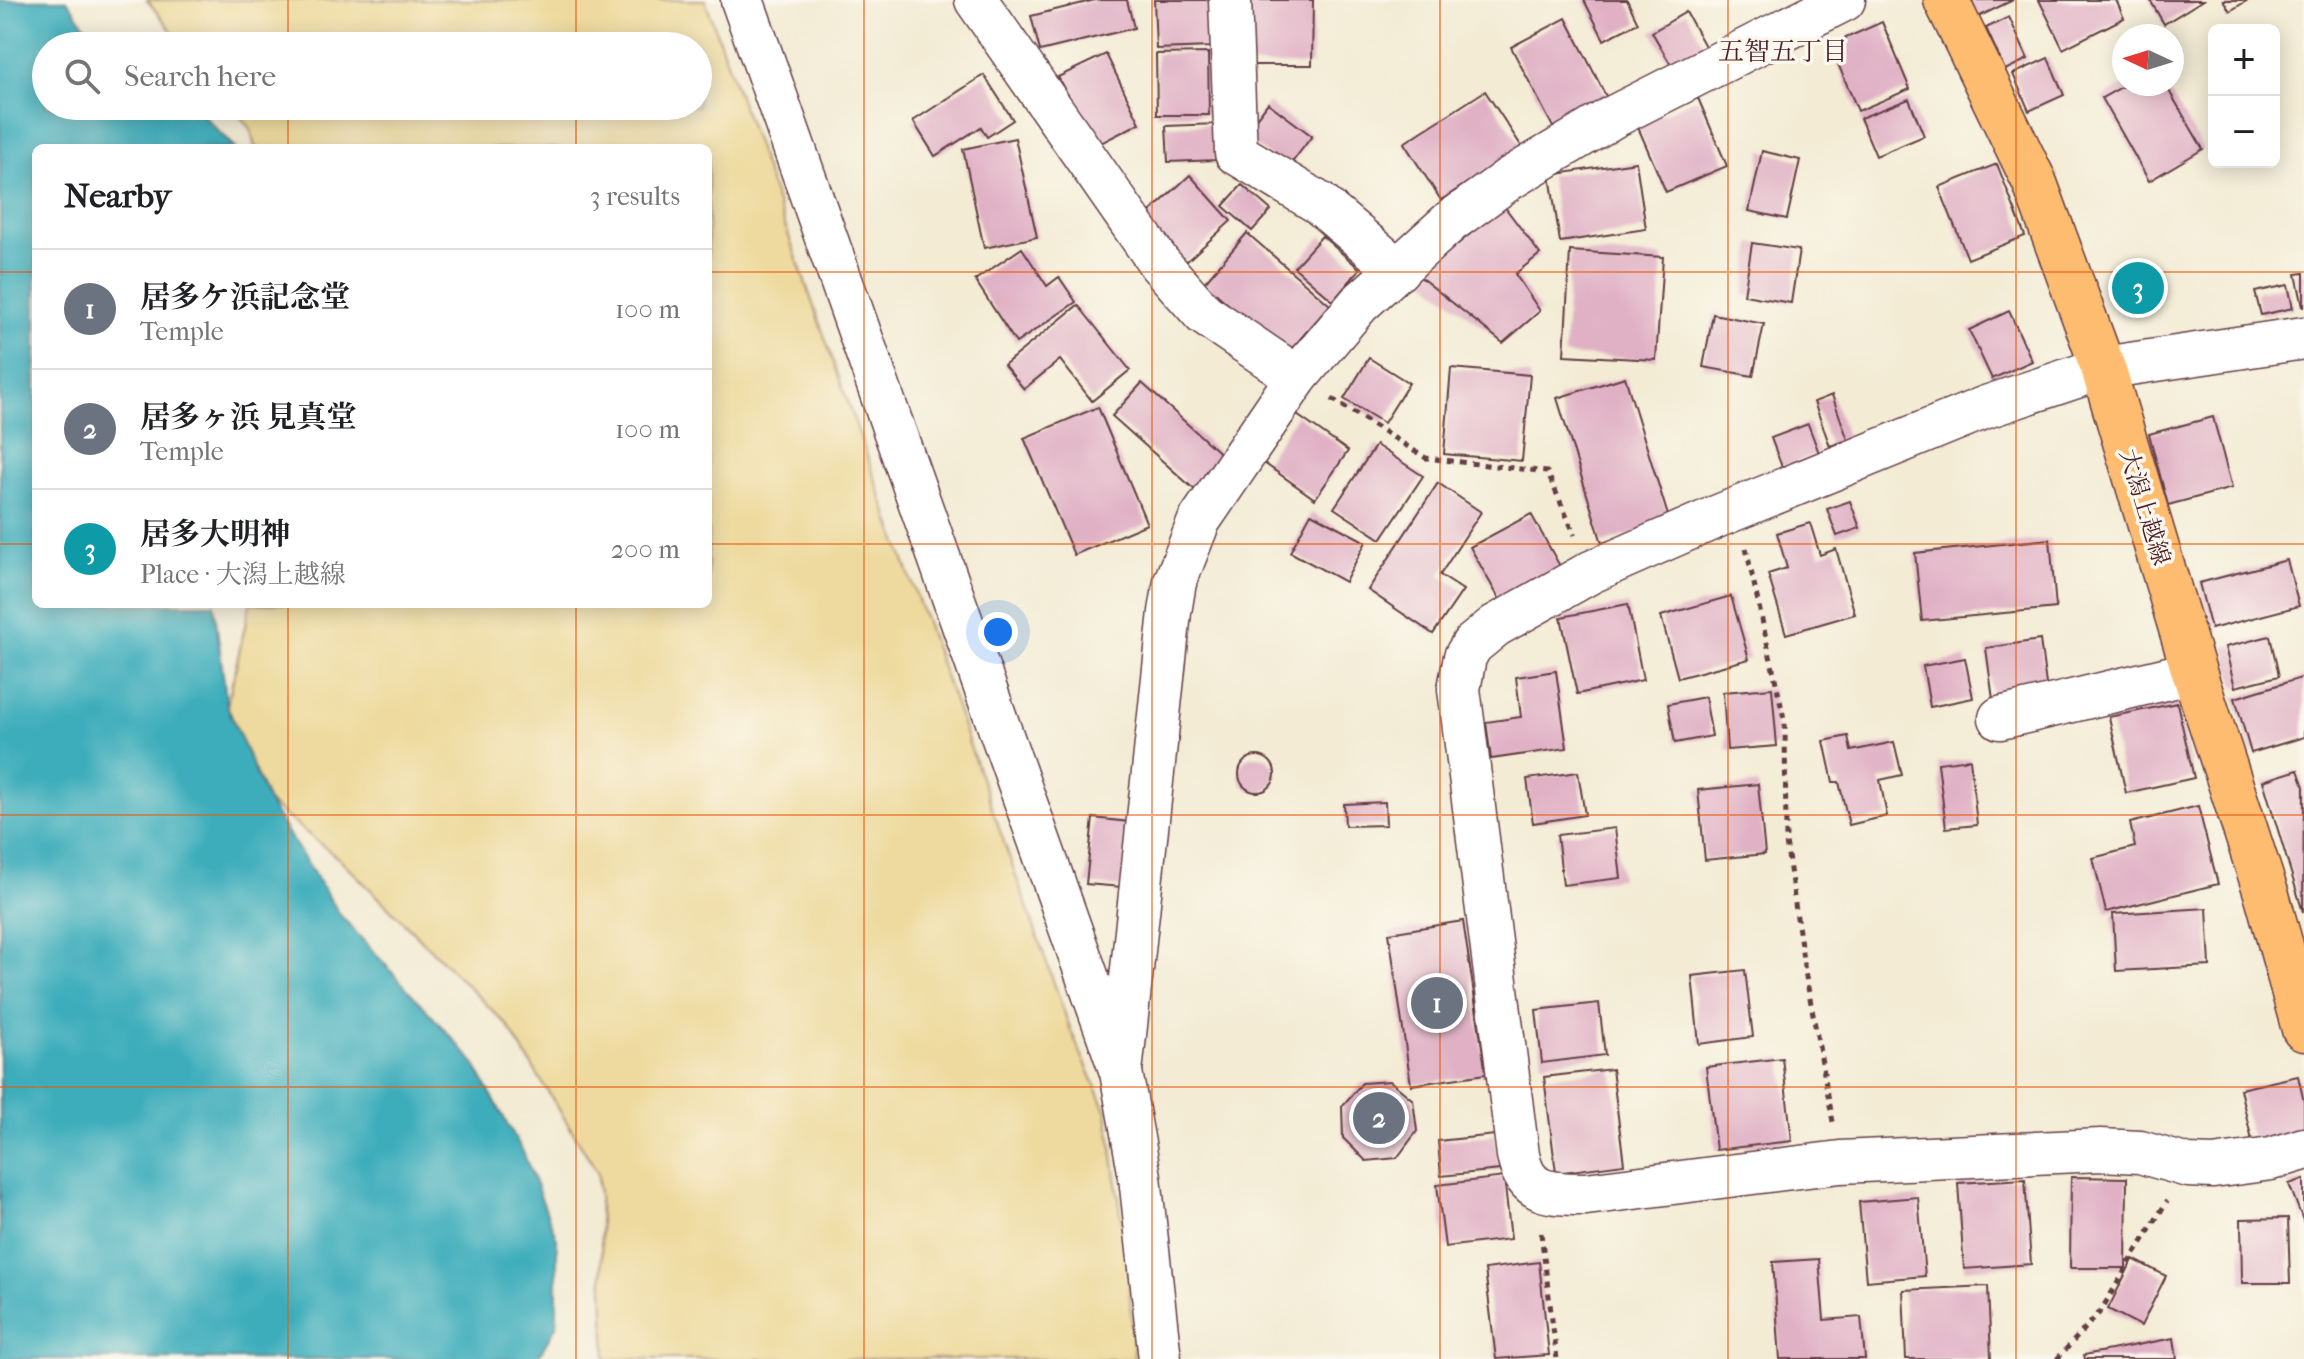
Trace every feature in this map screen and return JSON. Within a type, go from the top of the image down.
[{"type":"main road","name":"大潟上越線","points":[[1946,0],[2034,181],[2103,368],[2194,672],[2268,899],[2304,1029]]},
{"type":"street","points":[[742,0],[1121,1072],[1140,1177],[1160,1359]]},
{"type":"street","points":[[976,0],[1159,263],[1204,314],[1297,377]]},
{"type":"street","points":[[1230,0],[1236,153],[1319,203],[1398,270]]},
{"type":"street","points":[[1121,1072],[1170,612],[1175,582],[1199,521],[1297,377],[1359,304],[1451,221],[1509,179],[1613,117],[1844,0]]},
{"type":"street","points":[[2304,338],[2103,368],[1986,407],[1737,509],[1591,572],[1484,634],[1465,657],[1459,689],[1518,1155],[1524,1178],[1535,1188],[1554,1193],[1586,1194],[1840,1162],[2101,1150],[2140,1152],[2188,1166],[2213,1167],[2271,1159],[2304,1149]]},
{"type":"street","points":[[2000,718],[2194,672]]},
{"type":"path","points":[[1297,377],[1426,458],[1547,472],[1591,572]]},
{"type":"path","points":[[1737,509],[1785,723],[1786,842],[1804,966],[1840,1162]]},
{"type":"path","points":[[2057,1359],[2100,1312],[2188,1166]]},
{"type":"path","points":[[1535,1188],[1557,1359]]},
{"type":"sand","points":[[147,0],[705,0],[1071,1031],[1107,1112],[1127,1257],[1134,1359],[606,1359],[598,1173],[507,1025],[344,863],[268,802],[227,706],[249,608],[712,608],[712,144],[254,144],[251,130],[243,120],[712,120],[712,32],[173,32]]},
{"type":"water","points":[[0,0],[67,0],[89,32],[32,32],[32,120],[208,120],[231,144],[32,144],[32,608],[215,608],[227,706],[268,802],[341,916],[472,1060],[523,1152],[557,1239],[557,1324],[537,1359],[0,1359]]},
{"type":"building","points":[[1095,0],[1127,0],[1134,28],[1040,51],[1031,16]]},
{"type":"building","points":[[1154,0],[1210,0],[1211,47],[1156,49]]},
{"type":"building","points":[[1244,0],[1313,0],[1312,65],[1243,65]]},
{"type":"building","points":[[1584,0],[1627,0],[1638,23],[1604,40]]},
{"type":"building","points":[[1967,0],[2013,0],[1976,18]]},
{"type":"building","points":[[2039,0],[2116,0],[2124,18],[2063,49]]},
{"type":"building","points":[[2150,0],[2203,0],[2164,24]]},
{"type":"building","points":[[2223,0],[2248,0],[2230,11]]},
{"type":"building","points":[[1686,12],[1706,48],[1672,67],[1652,32]]},
{"type":"building","points":[[2009,17],[2028,59],[2005,70],[1986,28]]},
{"type":"building","points":[[1566,18],[1609,102],[1554,129],[1511,47]]},
{"type":"building","points":[[1882,22],[1910,89],[1858,111],[1830,45]]},
{"type":"building","points":[[1208,53],[1209,115],[1157,115],[1156,54]]},
{"type":"building","points":[[1106,54],[1140,123],[1093,147],[1058,77]]},
{"type":"building","points":[[2048,58],[2064,95],[2029,111],[2013,74]]},
{"type":"building","points":[[984,75],[1013,120],[987,137],[981,127],[935,156],[913,121]]},
{"type":"building","points":[[1485,91],[1522,147],[1441,200],[1404,143]]},
{"type":"building","points":[[2112,92],[2112,96],[2172,96],[2203,149],[2149,181],[2102,98]]},
{"type":"building","points":[[1698,98],[1727,166],[1666,192],[1637,125]]},
{"type":"building","points":[[1909,99],[1924,136],[1876,156],[1860,118]]},
{"type":"building","points":[[1268,103],[1312,136],[1287,169],[1243,136]]},
{"type":"building","points":[[1217,124],[1217,160],[1168,162],[1166,126]]},
{"type":"building","points":[[1015,138],[1037,237],[984,248],[963,149]]},
{"type":"building","points":[[1762,151],[1800,160],[1787,219],[1749,211]]},
{"type":"building","points":[[1636,162],[1646,229],[1560,242],[1550,175]]},
{"type":"building","points":[[1997,164],[2025,236],[1968,259],[1939,187]]},
{"type":"building","points":[[1190,175],[1231,221],[1177,270],[1136,225]]},
{"type":"building","points":[[1242,185],[1271,210],[1252,231],[1223,206]]},
{"type":"building","points":[[1504,206],[1540,254],[1515,274],[1540,311],[1503,343],[1419,276]]},
{"type":"building","points":[[1247,233],[1330,305],[1286,355],[1204,283]]},
{"type":"building","points":[[1322,236],[1360,269],[1333,301],[1294,267]]},
{"type":"building","points":[[1752,243],[1799,250],[1791,303],[1744,295]]},
{"type":"building","points":[[1022,248],[1047,286],[1059,277],[1076,302],[1016,343],[975,280]]},
{"type":"building","points":[[1570,251],[1663,257],[1656,360],[1564,355]]},
{"type":"building","points":[[2304,273],[2304,307],[2303,307],[2296,274]]},
{"type":"building","points":[[2288,285],[2293,308],[2261,315],[2255,292]]},
{"type":"building","points":[[1078,305],[1130,370],[1092,401],[1060,360],[1024,389],[1004,365]]},
{"type":"building","points":[[2009,311],[2032,361],[1992,379],[1969,330]]},
{"type":"building","points":[[1713,314],[1764,324],[1753,376],[1703,367]]},
{"type":"building","points":[[1369,358],[1409,383],[1384,423],[1344,399]]},
{"type":"building","points":[[1451,368],[1530,375],[1522,461],[1444,454]]},
{"type":"building","points":[[1625,377],[1670,522],[1602,543],[1557,398]]},
{"type":"building","points":[[1142,383],[1224,457],[1195,490],[1112,416]]},
{"type":"building","points":[[1832,395],[1848,440],[1830,446],[1814,402]]},
{"type":"building","points":[[1098,407],[1147,524],[1074,555],[1024,438]]},
{"type":"building","points":[[1297,415],[1348,451],[1315,499],[1264,463]]},
{"type":"building","points":[[2213,417],[2232,488],[2168,505],[2149,434]]},
{"type":"building","points":[[1808,424],[1819,453],[1782,467],[1771,438]]},
{"type":"building","points":[[1376,445],[1423,476],[1381,539],[1334,508]]},
{"type":"building","points":[[1438,483],[1481,512],[1440,575],[1463,590],[1433,634],[1368,590]]},
{"type":"building","points":[[1850,501],[1860,528],[1837,536],[1827,509]]},
{"type":"building","points":[[1311,513],[1366,542],[1345,582],[1290,552]]},
{"type":"building","points":[[1531,514],[1561,568],[1501,602],[1470,547]]},
{"type":"building","points":[[1810,523],[1820,555],[1836,549],[1855,614],[1786,634],[1768,574],[1787,568],[1777,533]]},
{"type":"building","points":[[2050,539],[2056,608],[1922,621],[1915,553]]},
{"type":"building","points":[[2287,560],[2299,606],[2211,629],[2199,583]]},
{"type":"building","points":[[1731,596],[1749,659],[1678,678],[1661,616]]},
{"type":"building","points":[[1628,604],[1643,680],[1577,694],[1561,617]]},
{"type":"building","points":[[2270,636],[2279,676],[2235,687],[2225,647]]},
{"type":"building","points":[[2040,640],[2048,699],[1994,707],[1986,648]]},
{"type":"building","points":[[1965,658],[1973,698],[1930,707],[1923,666]]},
{"type":"building","points":[[1556,671],[1567,748],[1491,759],[1486,722],[1521,717],[1516,677]]},
{"type":"building","points":[[2304,677],[2304,737],[2251,753],[2235,698]]},
{"type":"building","points":[[1772,688],[1777,746],[1727,750],[1723,692]]},
{"type":"building","points":[[1705,697],[1712,736],[1675,743],[1668,704]]},
{"type":"building","points":[[2177,703],[2194,778],[2126,793],[2109,717]]},
{"type":"building","points":[[1848,736],[1851,751],[1894,742],[1902,775],[1880,780],[1887,816],[1849,825],[1839,782],[1833,782],[1824,741]]},
{"type":"building","points":[[1257,756],[1270,761],[1275,774],[1270,787],[1257,792],[1244,787],[1239,774],[1244,761]]},
{"type":"building","points":[[1970,759],[1977,825],[1946,828],[1938,763]]},
{"type":"building","points":[[2298,770],[2304,787],[2303,912],[2263,781]]},
{"type":"building","points":[[1578,772],[1585,815],[1533,823],[1527,779]]},
{"type":"building","points":[[1758,784],[1765,854],[1705,860],[1698,790]]},
{"type":"building","points":[[1385,802],[1386,825],[1345,826],[1344,804]]},
{"type":"building","points":[[2198,806],[2218,884],[2106,912],[2093,858],[2135,847],[2130,823]]},
{"type":"building","points":[[1093,818],[1129,822],[1122,887],[1086,884]]},
{"type":"building","points":[[1615,828],[1621,878],[1563,885],[1557,835]]},
{"type":"building","points":[[2207,908],[2210,966],[2116,971],[2113,914]]},
{"type":"building","points":[[1463,921],[1486,1074],[1411,1085],[1389,933]]},
{"type":"building","points":[[1745,970],[1753,1037],[1699,1044],[1692,976]]},
{"type":"building","points":[[1599,1003],[1605,1055],[1542,1063],[1536,1010]]},
{"type":"building","points":[[1782,1058],[1792,1141],[1716,1150],[1706,1067]]},
{"type":"building","points":[[1612,1069],[1624,1164],[1556,1173],[1544,1077]]},
{"type":"building","points":[[2298,1076],[2304,1102],[2304,1132],[2253,1145],[2240,1089]]},
{"type":"building","points":[[1390,1081],[1413,1100],[1417,1131],[1397,1158],[1366,1161],[1343,1138],[1342,1106],[1362,1083]]},
{"type":"building","points":[[1495,1135],[1500,1170],[1441,1176],[1438,1141]]},
{"type":"building","points":[[1504,1177],[1511,1239],[1445,1247],[1437,1185]]},
{"type":"building","points":[[2071,1177],[2127,1178],[2126,1268],[2070,1268]]},
{"type":"building","points":[[2025,1179],[2031,1264],[1964,1269],[1958,1183]]},
{"type":"building","points":[[2304,1179],[2304,1223],[2289,1184]]},
{"type":"building","points":[[1918,1197],[1925,1276],[1866,1281],[1859,1202]]},
{"type":"building","points":[[2288,1218],[2290,1283],[2242,1283],[2241,1219]]},
{"type":"building","points":[[1819,1259],[1824,1320],[1861,1317],[1865,1359],[1780,1359],[1773,1262]]},
{"type":"building","points":[[2133,1259],[2166,1276],[2141,1326],[2108,1309]]},
{"type":"building","points":[[1539,1262],[1549,1355],[1496,1359],[1485,1269]]},
{"type":"building","points":[[1988,1286],[1991,1359],[1906,1359],[1903,1290]]},
{"type":"building","points":[[2174,1338],[2177,1359],[2085,1359],[2084,1355]]},
{"type":"place","name":"居多大明神","points":[[2138,288]]},
{"type":"place","name":"居多ケ浜記念堂","points":[[1437,1003]]},
{"type":"place","name":"居多ヶ浜 見真堂","points":[[1379,1118]]},
{"type":"district","name":"五智五丁目","points":[[1783,51]]}]
